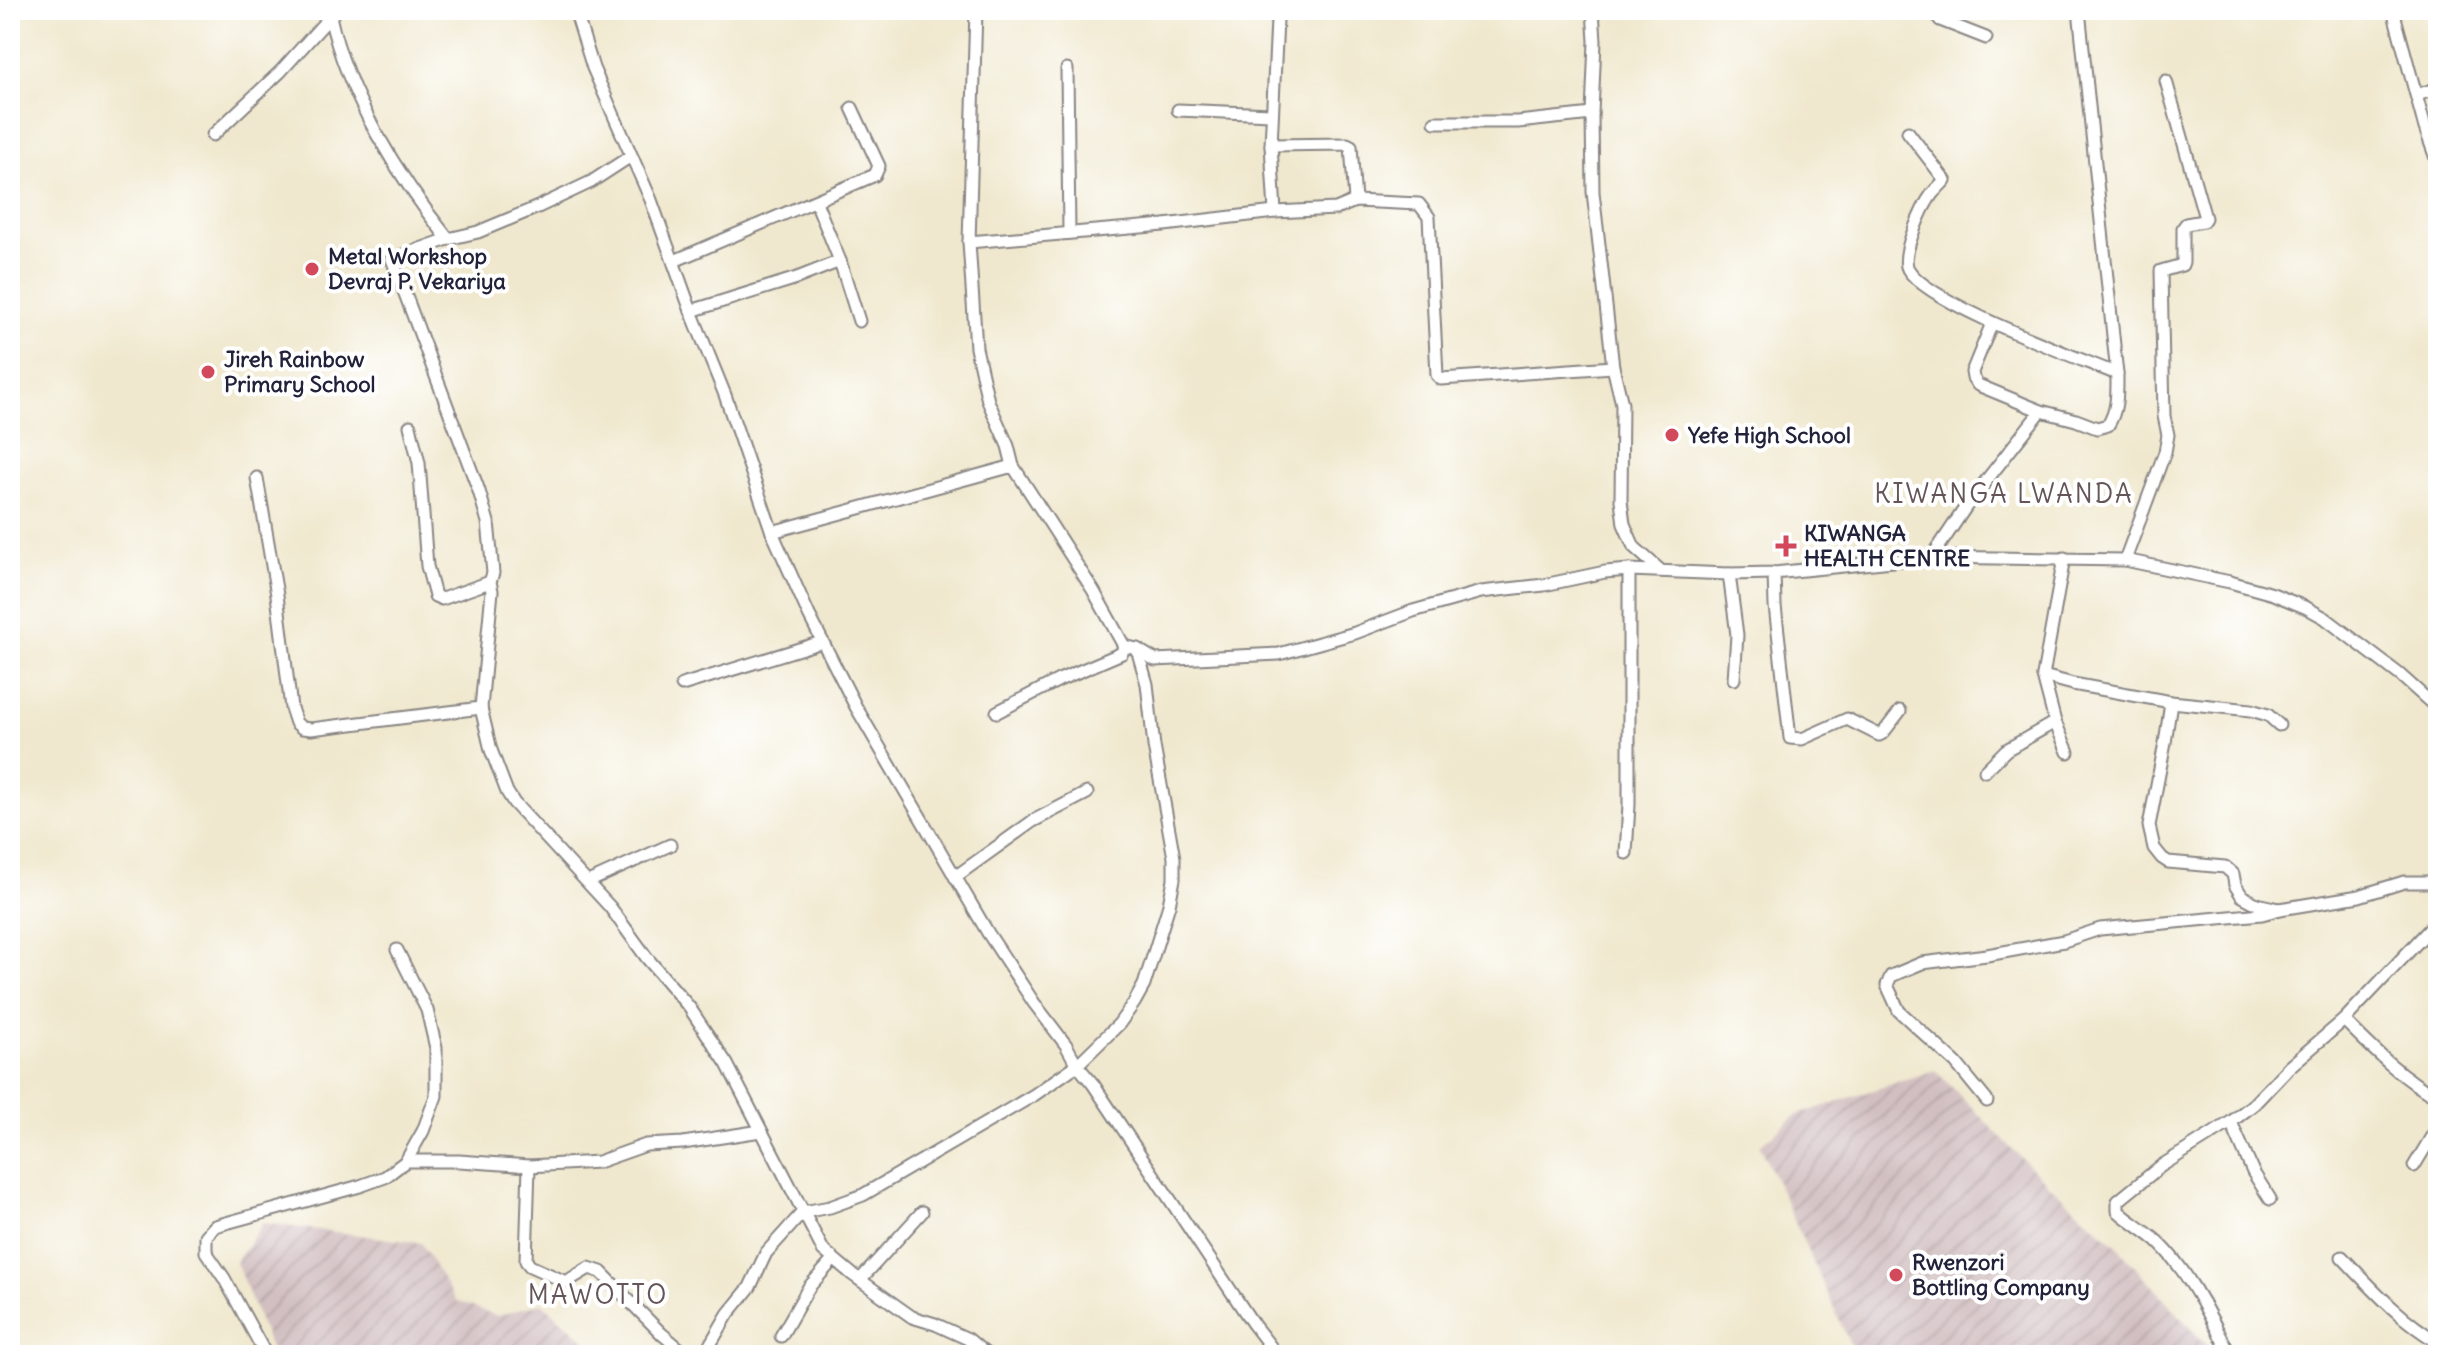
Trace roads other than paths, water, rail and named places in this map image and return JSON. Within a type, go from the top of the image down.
[{"type":"street","points":[[575,10],[593,68],[651,200],[725,395],[772,532],[822,642],[856,707],[988,933],[1277,1355]]},
{"type":"street","points":[[704,1355],[728,1314],[750,1287],[766,1253],[803,1212],[830,1207],[863,1195],[1023,1102],[1077,1065],[1119,1024],[1139,994],[1169,905],[1174,879],[1172,838],[1154,746],[1147,684],[1130,647],[1013,466],[1008,446],[988,401],[976,348],[969,242],[976,10]]},
{"type":"street","points":[[1275,212],[1271,114],[1280,10]]},
{"type":"street","points":[[1593,10],[1593,192],[1613,367],[1622,404],[1621,500],[1624,524],[1634,547],[1660,570]]},
{"type":"street","points":[[1938,10],[1940,20],[1986,38]]},
{"type":"street","points":[[1992,323],[1972,372],[1978,385],[2041,411],[2097,428],[2104,428],[2113,418],[2117,374],[2079,10]]},
{"type":"street","points":[[2393,10],[2438,164]]},
{"type":"street","points":[[333,13],[337,49],[369,116],[389,153],[448,239]]},
{"type":"street","points":[[213,135],[280,72],[333,13]]},
{"type":"street","points":[[1067,69],[1069,233]]},
{"type":"street","points":[[2125,560],[2165,452],[2168,435],[2164,416],[2161,271],[2182,265],[2183,228],[2186,224],[2205,218],[2166,81]]},
{"type":"street","points":[[2417,95],[2438,88]]},
{"type":"street","points":[[674,261],[875,175],[878,171],[877,160],[852,108]]},
{"type":"street","points":[[1178,110],[1271,114]]},
{"type":"street","points":[[1435,122],[1518,122],[1592,114]]},
{"type":"street","points":[[1908,132],[1945,180],[1918,218],[1906,262],[1908,269],[1925,286],[1992,323],[2117,374]]},
{"type":"street","points":[[1271,145],[1351,146],[1355,201]]},
{"type":"street","points":[[631,156],[591,182],[538,207],[478,232],[392,259],[453,418],[488,522],[493,573],[481,708],[491,750],[514,803],[610,907],[647,958],[689,1007],[727,1064],[823,1250],[912,1317],[961,1335],[987,1355]]},
{"type":"street","points":[[969,242],[1275,212],[1336,209],[1355,201],[1419,204],[1429,217],[1437,375],[1441,379],[1613,367]]},
{"type":"street","points":[[816,202],[840,261],[859,321]]},
{"type":"street","points":[[691,311],[797,278],[840,261]]},
{"type":"street","points":[[1932,557],[1967,505],[2041,411]]},
{"type":"street","points":[[410,426],[419,463],[427,566],[435,596],[442,599],[490,582]]},
{"type":"street","points":[[772,532],[1013,466]]},
{"type":"street","points":[[257,478],[277,595],[288,691],[296,723],[302,728],[311,729],[481,708]]},
{"type":"street","points":[[1130,647],[1155,660],[1279,654],[1481,592],[1544,585],[1605,572],[1774,573],[1932,557],[2125,560],[2230,582],[2307,608],[2388,666],[2438,709]]},
{"type":"street","points":[[2064,558],[2043,676],[2055,722],[2068,752]]},
{"type":"street","points":[[1626,853],[1629,805],[1629,570]]},
{"type":"street","points":[[1774,573],[1776,622],[1790,738],[1802,739],[1847,719],[1879,735],[1900,711]]},
{"type":"street","points":[[1729,574],[1737,635],[1734,679]]},
{"type":"street","points":[[682,685],[822,642]]},
{"type":"street","points":[[997,712],[1130,647]]},
{"type":"street","points":[[2043,676],[2171,702],[2251,710],[2268,715],[2279,725]]},
{"type":"street","points":[[2171,702],[2149,826],[2154,848],[2168,862],[2225,867],[2233,874],[2242,896],[2257,904],[2280,909]]},
{"type":"street","points":[[1985,771],[2006,750],[2055,722]]},
{"type":"street","points":[[955,877],[1033,821],[1087,793]]},
{"type":"street","points":[[588,882],[670,845]]},
{"type":"street","points":[[1987,1101],[1956,1063],[1899,1011],[1887,985],[1891,976],[1922,963],[2064,941],[2100,929],[2262,914],[2359,896],[2404,882],[2438,882]]},
{"type":"street","points":[[2230,1354],[2188,1279],[2157,1241],[2118,1211],[2118,1201],[2161,1166],[2254,1104],[2313,1045],[2344,1020],[2438,917]]},
{"type":"street","points":[[266,1355],[224,1278],[206,1252],[206,1236],[215,1226],[385,1177],[406,1161],[423,1131],[436,1096],[436,1048],[427,1010],[397,950]]},
{"type":"street","points":[[2344,1020],[2397,1071],[2438,1098]]},
{"type":"street","points":[[2231,1122],[2253,1172],[2270,1199]]},
{"type":"street","points":[[2414,1166],[2438,1126]]},
{"type":"street","points":[[406,1161],[529,1166],[598,1162],[646,1145],[683,1143],[761,1131]]},
{"type":"street","points":[[529,1166],[526,1261],[530,1266],[566,1282],[589,1268],[601,1272],[687,1355]]},
{"type":"street","points":[[860,1280],[922,1212]]},
{"type":"street","points":[[2342,1257],[2382,1300],[2420,1332],[2438,1342]]},
{"type":"street","points":[[781,1336],[809,1287],[834,1259]]},
{"type":"place","name":"Metal Workshop Devraj P. Vekariya","points":[[312,269]]},
{"type":"place","name":"Jireh Rainbow Primary School","points":[[208,372]]},
{"type":"place","name":"Yefe High School","points":[[1672,435]]},
{"type":"place","name":"KIWANGA HEALTH CENTRE","points":[[1786,546]]},
{"type":"place","name":"Rwenzori Bottling Company","points":[[1896,1275]]},
{"type":"district","name":"KIWANGA LWANDA","points":[[2004,493]]},
{"type":"district","name":"MAWOTTO","points":[[598,1294]]}]
